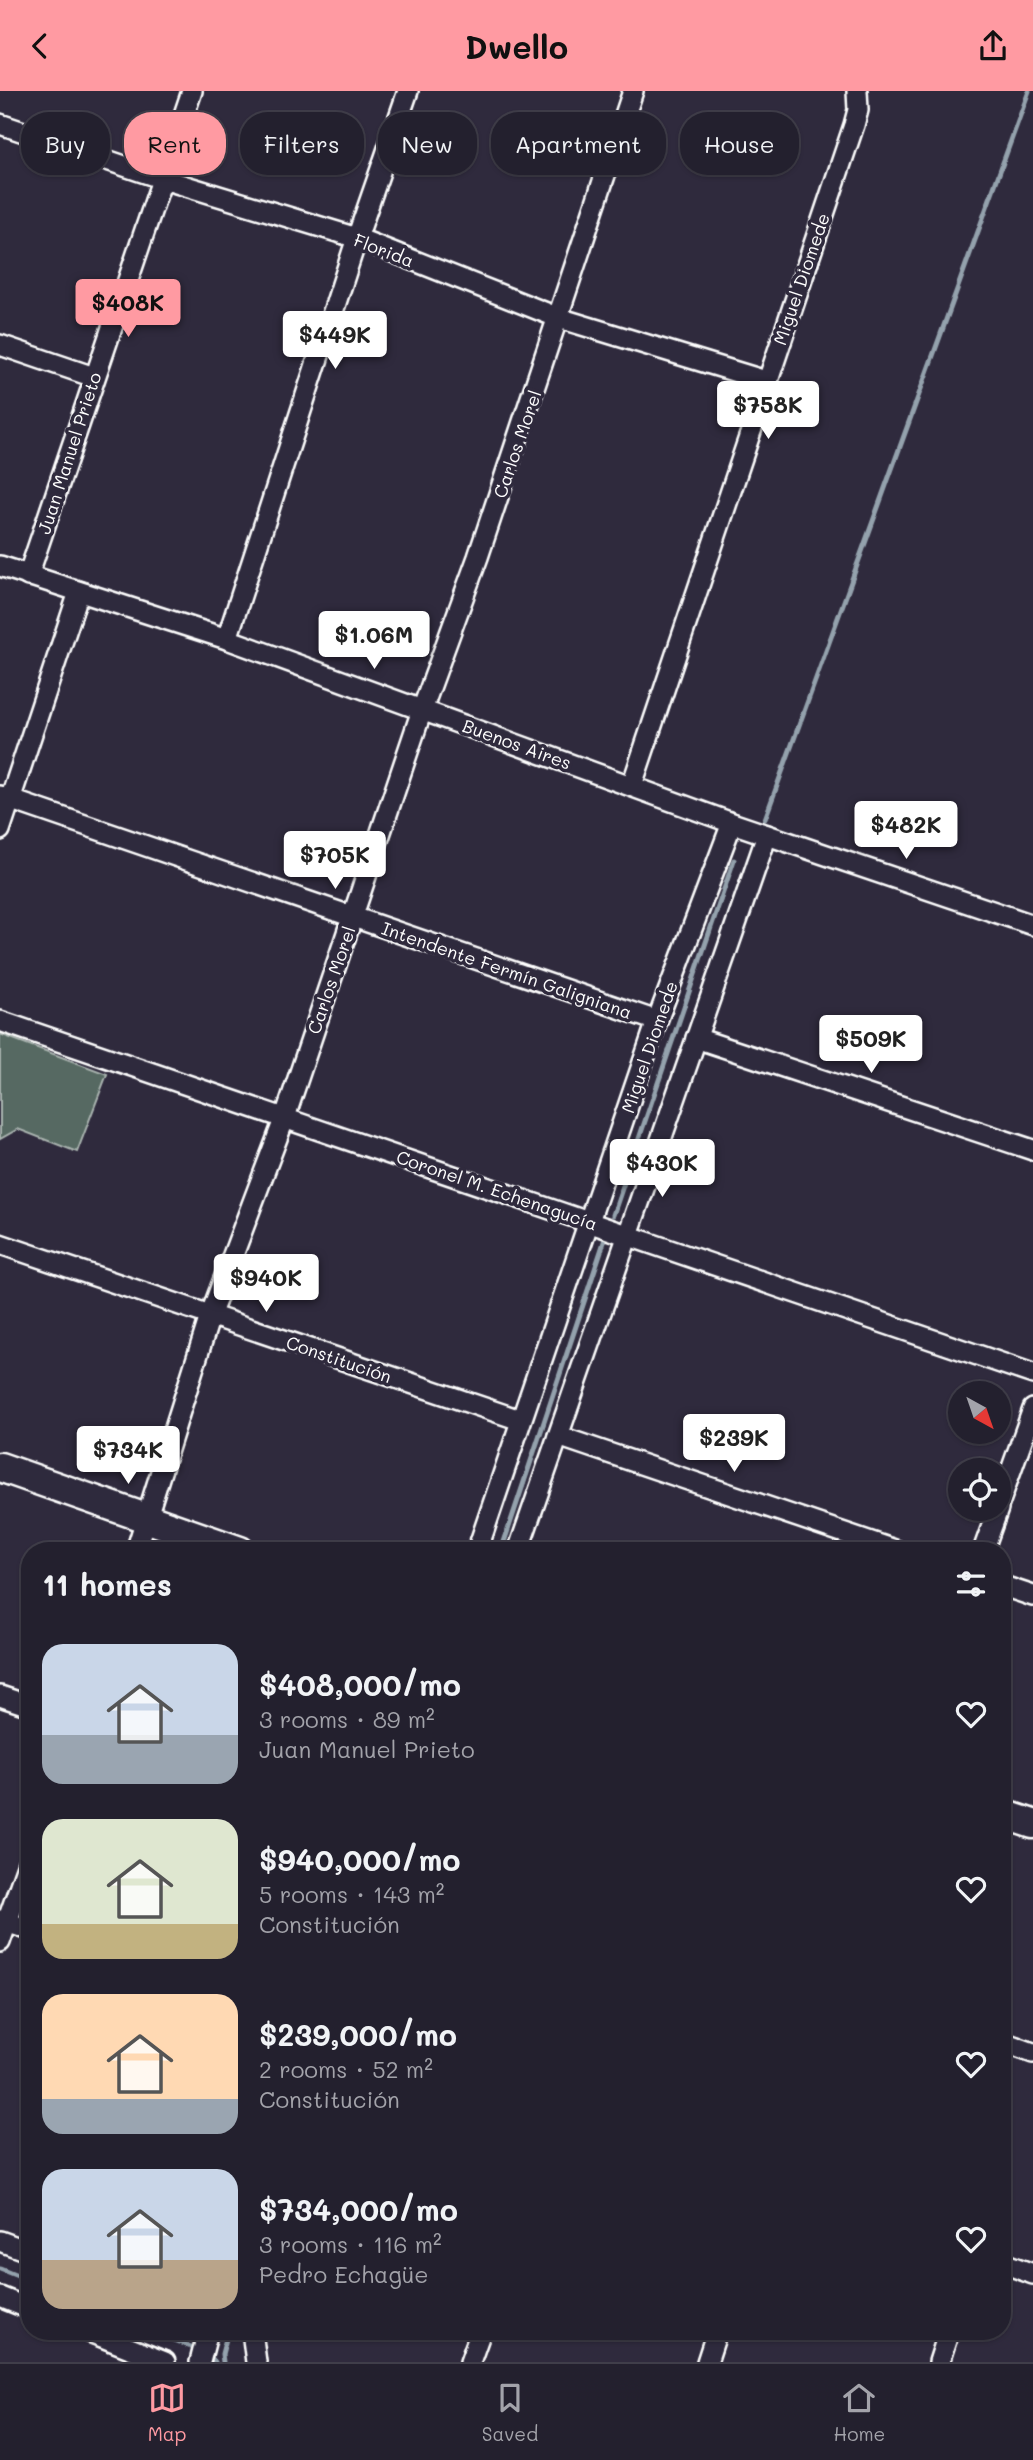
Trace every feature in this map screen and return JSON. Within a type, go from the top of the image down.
[{"type":"street","name":"Juan Manuel Prieto","points":[[28,576],[192,91]]},
{"type":"street","points":[[227,639],[357,238],[408,91]]},
{"type":"street","name":"Carlos Morel","points":[[139,1542],[210,1316],[285,1117],[422,710],[559,318],[633,91]]},
{"type":"street","name":"Miguel Diomede","points":[[632,785],[854,125],[858,110],[857,91]]},
{"type":"street","name":"Florida","points":[[0,124],[163,179],[357,238],[559,318],[766,381]]},
{"type":"street","points":[[0,345],[94,377]]},
{"type":"street","name":"Buenos Aires","points":[[0,566],[227,639],[732,823],[1033,925]]},
{"type":"street","points":[[0,830],[5,798],[79,592]]},
{"type":"street","name":"Intendente Fermín Galigniana","points":[[5,798],[657,1021]]},
{"type":"street","name":"Miguel Diomede","points":[[480,1542],[657,1021],[732,823]]},
{"type":"street","points":[[521,1542],[767,835]]},
{"type":"street","name":"Coronel M. Echenagucía","points":[[0,1021],[1033,1374]]},
{"type":"street","points":[[696,1038],[1033,1150]]},
{"type":"street","name":"Constitución","points":[[0,1244],[520,1420]]},
{"type":"street","points":[[1011,1470],[1033,1409]]},
{"type":"street","points":[[558,1436],[871,1542]]},
{"type":"street","points":[[0,1467],[215,1542]]},
{"type":"street","points":[[986,1542],[993,1521]]},
{"type":"street","points":[[1011,1589],[1033,1596]]},
{"type":"street","points":[[0,1696],[21,1703]]},
{"type":"street","points":[[1011,1817],[1033,1824]]},
{"type":"street","points":[[0,1942],[3,1921],[21,1878]]},
{"type":"street","points":[[3,1921],[21,1927]]},
{"type":"street","points":[[1011,2045],[1033,2053]]},
{"type":"street","points":[[0,2241],[21,2249]]},
{"type":"street","points":[[1011,2266],[1033,2274]]},
{"type":"street","points":[[0,2297],[21,2305]]},
{"type":"street","points":[[110,2340],[165,2362]]},
{"type":"street","points":[[200,2361],[206,2340]]},
{"type":"street","points":[[253,2340],[256,2362]]},
{"type":"street","points":[[470,2362],[478,2340]]},
{"type":"street","points":[[706,2362],[714,2340]]},
{"type":"street","points":[[939,2362],[946,2340]]},
{"type":"green space","points":[[0,1034],[107,1074],[77,1152],[18,1129],[0,1139]]},
{"type":"waterway","points":[[765,819],[1029,91]]},
{"type":"waterway","points":[[613,1215],[734,860]]},
{"type":"waterway","points":[[504,1542],[605,1239]]},
{"type":"waterway","points":[[0,2269],[21,2277]]},
{"type":"waterway","points":[[174,2340],[206,2353],[215,2362]]},
{"type":"waterway","points":[[223,2362],[226,2340]]}]
